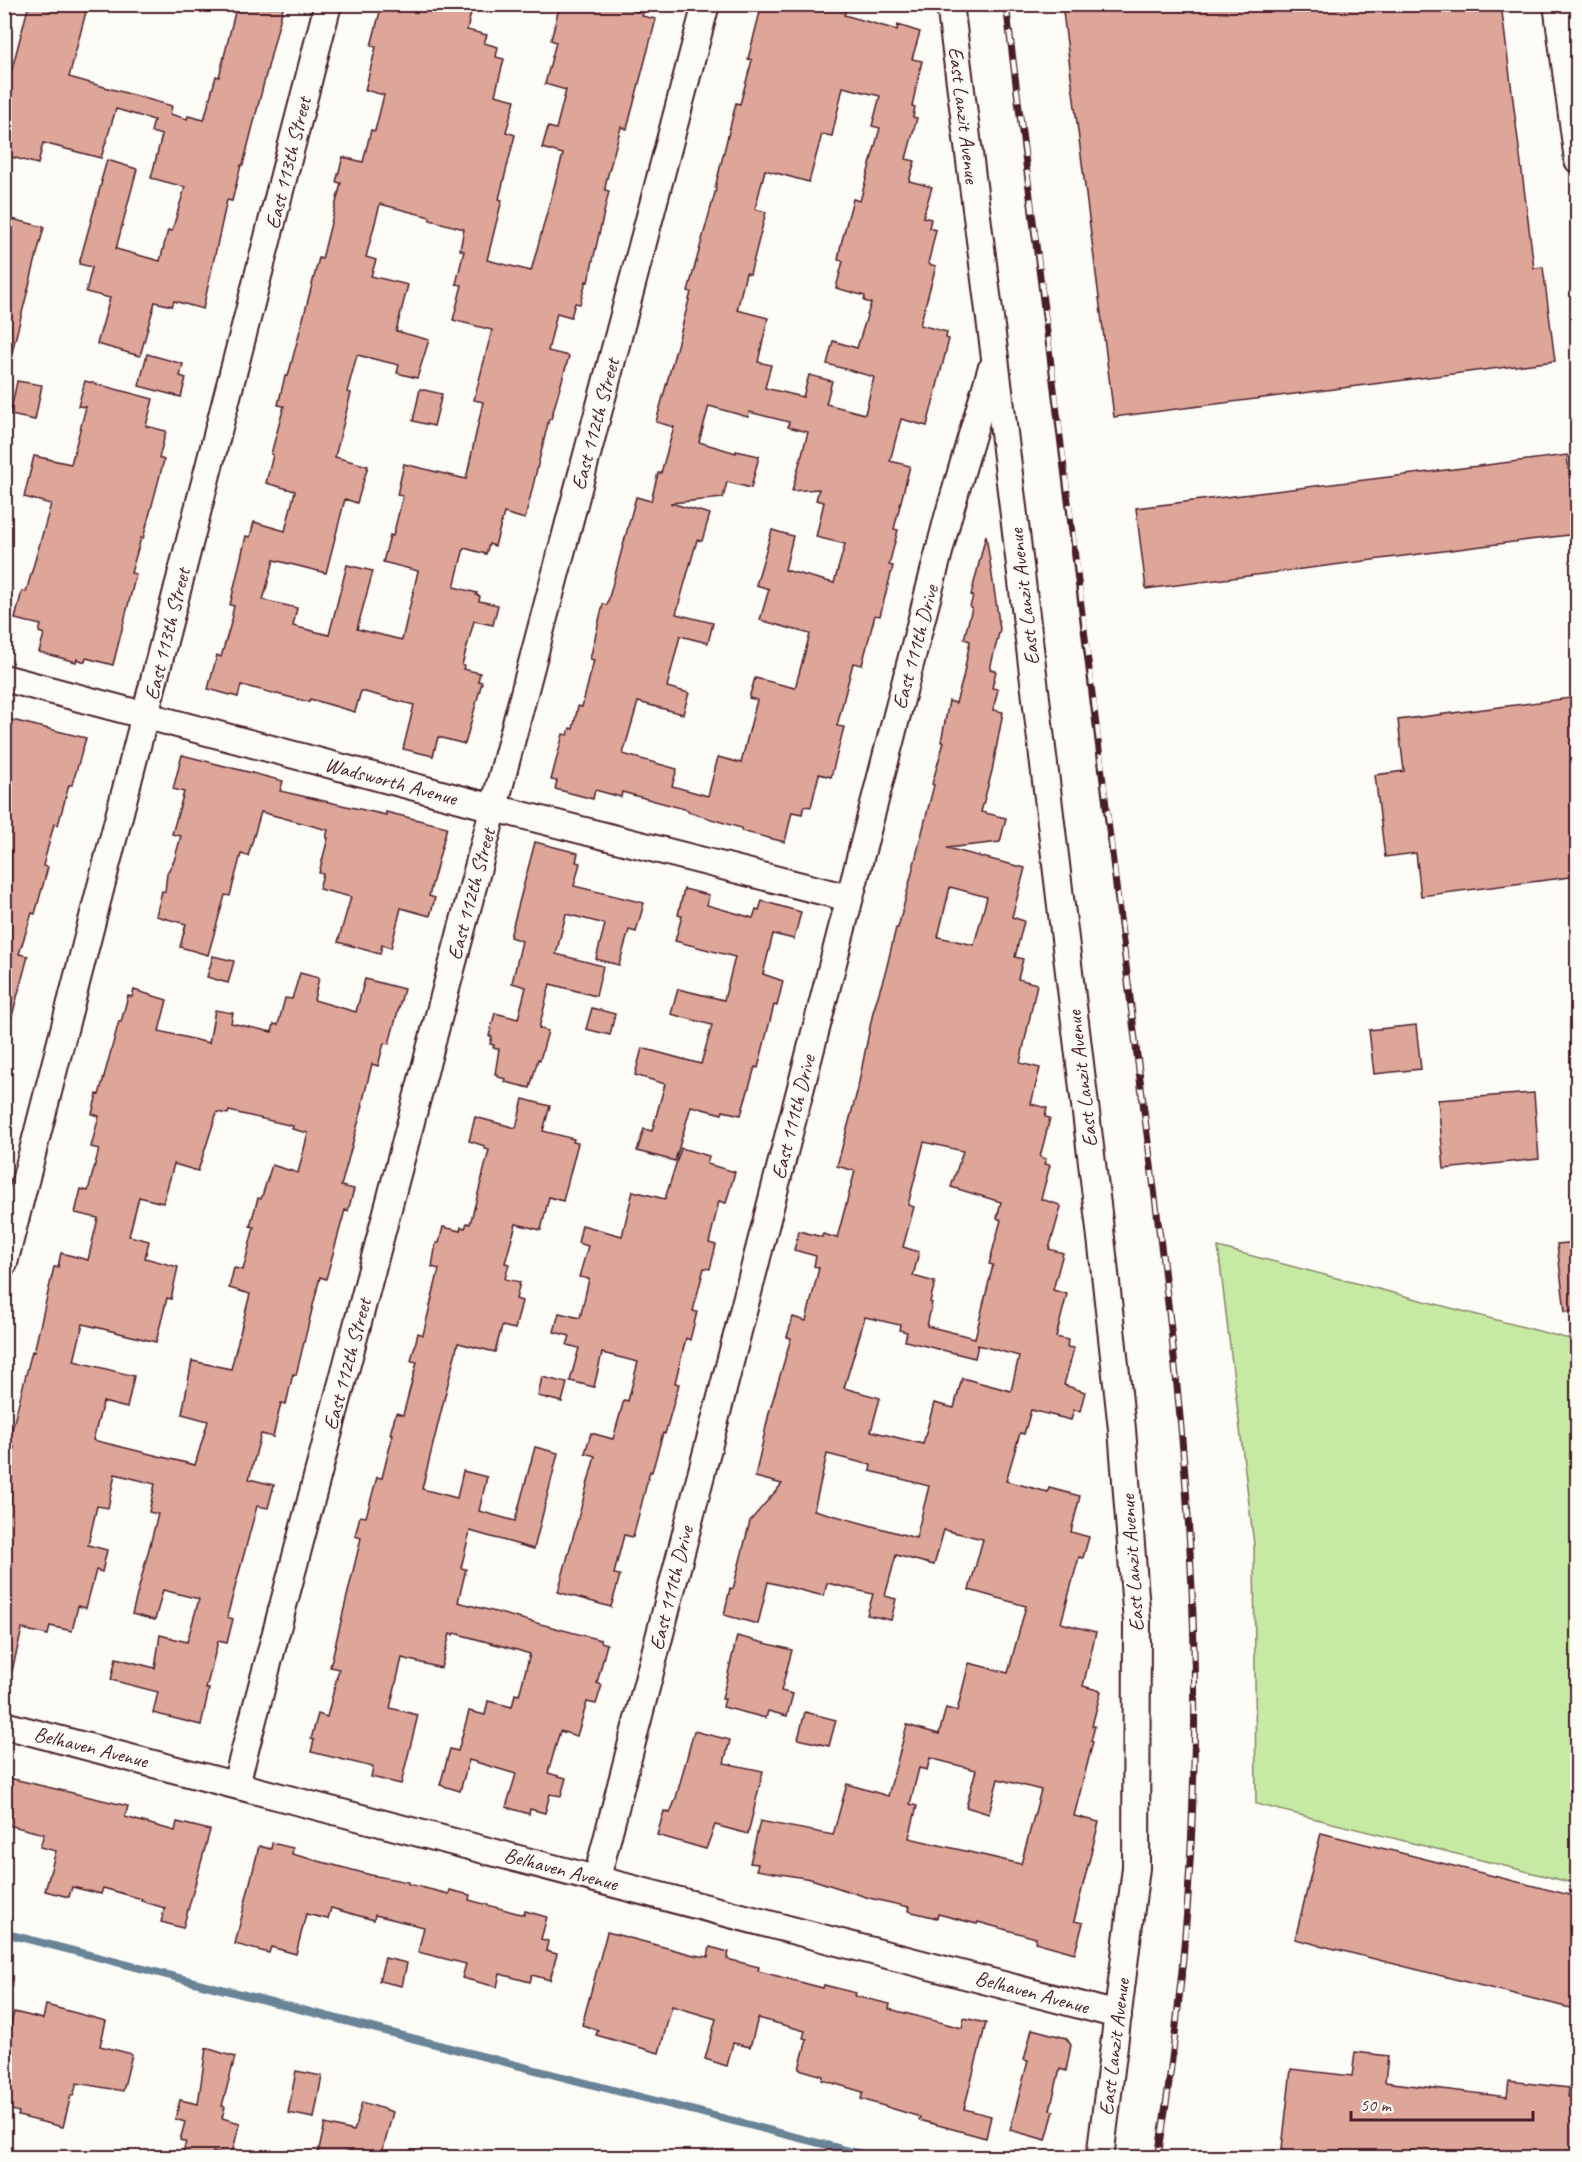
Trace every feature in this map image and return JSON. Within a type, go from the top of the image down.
[{"type":"street","name":"East 113th Street","points":[[4,1263],[328,4]]},
{"type":"street","name":"East 112th Street","points":[[236,1784],[706,4]]},
{"type":"street","name":"East Lanzit Avenue","points":[[950,4],[1104,1258],[1122,1429],[1137,1622],[1136,1868],[1100,2157]]},
{"type":"street","points":[[1557,4],[1578,160]]},
{"type":"street","name":"East 111th Drive","points":[[597,1878],[948,518],[995,358]]},
{"type":"street","name":"Wadsworth Avenue","points":[[4,678],[494,808],[849,898]]},
{"type":"street","name":"Belhaven Avenue","points":[[4,1725],[1118,2015]]},
{"type":"green space","points":[[1218,1247],[1577,1341],[1577,1884],[1256,1804],[1254,1545]]},
{"type":"building","points":[[29,4],[88,4],[69,77],[172,106],[170,114],[187,119],[188,116],[204,120],[216,76],[219,77],[237,4],[284,4],[243,165],[241,165],[232,201],[227,200],[203,309],[174,301],[172,306],[155,302],[140,356],[97,344],[110,298],[86,292],[92,267],[79,264],[101,181],[107,160],[137,169],[116,249],[160,261],[168,230],[172,231],[185,187],[151,178],[162,135],[151,132],[154,120],[116,109],[101,158],[43,143],[38,164],[4,155],[4,67],[12,69]]},
{"type":"building","points":[[382,4],[473,4],[467,30],[487,35],[484,43],[498,47],[496,57],[504,59],[495,95],[515,100],[506,132],[515,135],[487,260],[531,271],[563,154],[542,148],[548,127],[556,129],[566,90],[545,84],[556,42],[551,40],[560,4],[612,4],[656,19],[627,129],[621,127],[606,182],[605,190],[609,191],[588,282],[586,281],[580,304],[575,303],[571,317],[557,313],[548,351],[569,356],[551,419],[549,419],[525,519],[504,513],[495,546],[489,544],[486,554],[464,548],[454,587],[477,593],[476,595],[480,596],[479,601],[498,605],[493,625],[474,621],[462,665],[463,669],[480,673],[478,681],[482,682],[465,744],[438,737],[433,756],[403,749],[414,705],[361,691],[355,712],[310,699],[309,702],[241,685],[238,697],[208,689],[217,655],[221,657],[233,616],[234,606],[230,605],[246,536],[250,537],[254,522],[285,531],[295,491],[266,483],[284,406],[278,405],[285,376],[288,376],[319,258],[322,259],[341,183],[336,182],[343,157],[363,162],[371,130],[375,131],[384,95],[365,90],[376,47],[371,46]],"holes":[[[380,204],[430,217],[430,220],[464,229],[460,250],[464,251],[456,284],[462,285],[453,320],[492,330],[474,400],[483,402],[466,479],[404,464],[397,495],[403,496],[393,536],[390,535],[383,562],[418,571],[402,640],[357,629],[373,571],[347,565],[329,635],[293,626],[297,608],[263,600],[274,560],[326,573],[345,499],[357,503],[368,466],[335,457],[351,393],[347,392],[357,355],[399,365],[397,373],[417,378],[429,340],[396,331],[408,285],[371,276],[376,260],[366,257]]]},
{"type":"building","points":[[762,4],[848,4],[844,15],[897,30],[898,25],[920,32],[912,59],[922,61],[912,106],[915,107],[913,117],[917,118],[906,159],[915,161],[909,181],[932,187],[923,217],[931,219],[929,228],[936,230],[928,264],[936,266],[920,325],[947,332],[946,338],[949,339],[927,426],[901,419],[890,461],[910,466],[894,529],[898,530],[889,565],[893,566],[880,616],[875,615],[862,665],[853,663],[837,726],[844,727],[831,777],[819,774],[811,807],[804,806],[802,814],[792,812],[785,842],[741,831],[741,828],[688,812],[688,810],[622,792],[621,797],[595,790],[593,799],[555,789],[557,781],[551,780],[563,734],[568,735],[570,728],[573,729],[578,706],[582,707],[594,660],[590,659],[603,604],[607,605],[636,497],[651,501],[674,427],[656,422],[691,292],[688,291],[716,189],[736,103],[740,104],[752,60],[748,59]],"holes":[[[843,87],[880,96],[872,126],[880,128],[860,201],[853,199],[841,244],[838,260],[843,261],[836,288],[865,296],[864,301],[871,303],[857,348],[833,341],[827,364],[874,377],[865,414],[826,404],[832,381],[809,375],[803,397],[765,388],[771,365],[758,362],[768,318],[737,310],[746,273],[750,274],[766,212],[755,209],[765,170],[809,182],[822,134],[832,136]],[[709,406],[748,417],[749,412],[789,422],[788,427],[808,432],[792,491],[819,489],[816,500],[824,502],[816,537],[845,544],[834,583],[785,570],[793,536],[772,530],[756,585],[769,589],[760,620],[810,634],[795,688],[755,678],[749,698],[757,700],[741,763],[718,757],[708,796],[672,786],[677,769],[623,754],[638,702],[683,714],[689,693],[667,687],[680,636],[708,643],[713,623],[676,614],[697,540],[702,541],[710,514],[670,503],[723,498],[727,482],[751,488],[759,456],[736,451],[736,453],[699,442]]]},
{"type":"building","points":[[1062,4],[1501,4],[1534,268],[1543,267],[1555,361],[1114,417]]},
{"type":"building","points":[[4,217],[44,227],[11,356],[4,355],[4,268],[10,247],[4,245]]},
{"type":"building","points":[[147,354],[183,364],[180,376],[186,378],[181,397],[139,386]]},
{"type":"building","points":[[17,381],[42,385],[35,420],[10,415]]},
{"type":"building","points":[[85,381],[153,399],[146,426],[166,431],[159,458],[164,460],[143,539],[141,538],[131,573],[136,574],[113,665],[86,658],[85,662],[77,659],[76,662],[39,652],[44,634],[39,632],[41,625],[15,619],[22,591],[26,592],[51,504],[24,497],[34,456],[71,464],[86,407],[78,406]]},
{"type":"building","points":[[420,389],[442,394],[434,426],[413,421]]},
{"type":"building","points":[[1567,455],[1576,534],[1146,589],[1136,508]]},
{"type":"building","points":[[986,535],[1000,629],[990,669],[996,671],[992,688],[998,689],[993,710],[1003,712],[992,771],[981,812],[1006,818],[1000,842],[947,848],[1025,868],[1012,917],[1024,921],[1015,957],[1023,959],[1018,979],[1037,984],[1020,1063],[1040,1068],[1031,1104],[1047,1108],[1045,1117],[1050,1118],[1040,1157],[1046,1159],[1044,1164],[1050,1165],[1041,1199],[1061,1207],[1049,1249],[1063,1253],[1053,1290],[1067,1294],[1056,1337],[1068,1340],[1067,1347],[1074,1348],[1064,1385],[1085,1392],[1080,1411],[1074,1410],[1071,1420],[1031,1410],[1024,1434],[1020,1433],[1006,1481],[1048,1492],[1049,1488],[1080,1496],[1071,1532],[1089,1537],[1083,1558],[1079,1557],[1061,1623],[1096,1632],[1083,1686],[1101,1691],[1092,1726],[1095,1726],[1091,1741],[1093,1742],[1074,1816],[1099,1822],[1074,1921],[1083,1923],[1075,1953],[1035,1942],[1036,1938],[978,1922],[977,1924],[938,1914],[937,1918],[908,1911],[909,1907],[869,1898],[811,1879],[756,1870],[758,1864],[750,1863],[760,1821],[833,1835],[847,1784],[888,1796],[907,1725],[939,1734],[946,1708],[957,1711],[969,1663],[1008,1673],[1026,1606],[969,1590],[983,1539],[944,1530],[934,1565],[896,1555],[885,1596],[896,1599],[891,1620],[867,1615],[873,1594],[827,1583],[824,1596],[768,1582],[758,1624],[724,1615],[750,1521],[782,1484],[755,1477],[769,1413],[791,1338],[787,1337],[793,1317],[806,1321],[819,1268],[814,1266],[816,1256],[794,1250],[799,1231],[837,1238],[855,1171],[837,1166],[857,1092],[873,1012],[896,928],[898,928],[934,785],[932,784],[944,742],[941,742],[949,701],[956,703],[963,678],[970,641],[964,639],[972,608],[970,607],[973,596],[971,595]],"holes":[[[950,887],[987,897],[974,945],[938,937]],[[924,1142],[963,1151],[951,1187],[1001,1202],[997,1218],[1001,1220],[989,1264],[993,1265],[975,1338],[927,1326],[935,1282],[913,1276],[919,1252],[903,1247],[914,1207],[908,1205]],[[865,1317],[900,1325],[899,1330],[907,1332],[905,1341],[975,1358],[978,1345],[1019,1356],[1011,1391],[962,1378],[954,1408],[934,1403],[923,1444],[871,1431],[880,1398],[844,1388]],[[827,1454],[871,1465],[870,1471],[929,1486],[916,1538],[814,1510]],[[930,1758],[976,1770],[966,1807],[989,1814],[998,1779],[1041,1790],[1021,1864],[909,1838],[917,1806],[910,1804],[919,1768],[927,1770]]]},
{"type":"building","points":[[1578,697],[1578,876],[1421,896],[1416,853],[1385,857],[1375,775],[1404,771],[1398,720]]},
{"type":"building","points":[[4,718],[86,738],[58,825],[54,824],[43,866],[48,867],[35,914],[32,913],[19,954],[28,956],[11,1020],[4,1019],[4,768],[11,741],[4,740]]},
{"type":"building","points":[[182,755],[283,781],[280,791],[386,815],[386,812],[447,827],[429,896],[435,898],[430,916],[401,908],[391,948],[382,945],[380,954],[338,942],[351,897],[319,889],[323,874],[319,873],[328,830],[261,812],[248,856],[241,854],[230,896],[225,895],[208,955],[180,947],[186,924],[156,916],[162,891],[165,892],[167,873],[174,861],[181,836],[172,834],[184,792],[173,789]]},
{"type":"building","points":[[535,842],[578,853],[576,862],[580,863],[574,886],[644,903],[636,932],[629,930],[619,965],[596,959],[605,924],[566,914],[556,954],[603,966],[596,996],[550,984],[539,1028],[548,1031],[530,1088],[505,1082],[506,1079],[495,1074],[499,1049],[493,1048],[494,1045],[490,1044],[492,1037],[489,1036],[495,1013],[518,1019],[526,987],[512,983],[522,941],[510,937]]},
{"type":"building","points":[[684,889],[709,895],[707,905],[753,918],[762,901],[801,912],[794,939],[773,934],[763,974],[783,981],[777,1006],[774,1005],[758,1068],[755,1067],[741,1115],[723,1111],[722,1114],[691,1106],[675,1161],[637,1151],[644,1129],[652,1131],[665,1084],[635,1075],[642,1048],[701,1064],[712,1025],[671,1014],[678,989],[724,1000],[735,957],[675,941],[682,916],[678,915]]},
{"type":"building","points":[[213,956],[234,961],[228,983],[207,977]]},
{"type":"building","points":[[300,973],[319,978],[314,1000],[356,1012],[365,979],[404,989],[389,1044],[384,1043],[378,1066],[372,1064],[341,1186],[354,1189],[348,1211],[345,1210],[326,1279],[320,1277],[296,1375],[293,1374],[286,1404],[281,1403],[273,1437],[261,1434],[249,1479],[274,1485],[268,1508],[257,1506],[227,1617],[233,1619],[227,1643],[218,1641],[206,1689],[209,1689],[201,1725],[153,1713],[158,1692],[111,1680],[116,1658],[155,1668],[160,1635],[187,1642],[199,1599],[163,1590],[155,1620],[132,1614],[158,1514],[149,1512],[155,1484],[115,1474],[108,1508],[97,1506],[88,1545],[107,1550],[102,1572],[96,1570],[86,1608],[78,1606],[72,1631],[50,1626],[48,1635],[22,1629],[12,1671],[4,1670],[4,1572],[10,1552],[4,1551],[4,1483],[14,1447],[8,1445],[32,1351],[34,1352],[54,1267],[58,1267],[61,1253],[88,1260],[98,1218],[75,1213],[81,1189],[88,1191],[99,1149],[91,1147],[99,1116],[92,1114],[128,996],[132,997],[134,990],[167,1000],[159,1031],[209,1043],[215,1010],[233,1013],[231,1023],[272,1032],[274,1024],[278,1025],[285,998],[292,999]],"holes":[[[229,1111],[293,1126],[292,1129],[308,1133],[298,1173],[272,1165],[261,1199],[258,1198],[250,1226],[254,1227],[243,1270],[234,1268],[229,1288],[250,1294],[231,1369],[192,1361],[182,1414],[208,1421],[195,1465],[93,1440],[103,1402],[127,1408],[134,1376],[74,1361],[83,1324],[156,1342],[167,1298],[171,1299],[178,1267],[145,1258],[149,1241],[129,1236],[139,1197],[163,1203],[174,1164],[198,1171],[217,1112],[228,1114]]]},
{"type":"building","points":[[592,1008],[615,1014],[610,1035],[586,1029]]},
{"type":"building","points":[[1416,1025],[1421,1069],[1374,1074],[1369,1030]]},
{"type":"building","points":[[1534,1093],[1539,1159],[1444,1169],[1438,1100]]},
{"type":"building","points":[[523,1099],[550,1106],[543,1131],[574,1139],[573,1142],[578,1143],[563,1201],[549,1197],[541,1230],[516,1224],[505,1263],[509,1264],[505,1279],[520,1282],[516,1299],[522,1301],[515,1329],[502,1326],[495,1352],[458,1343],[422,1489],[457,1498],[463,1471],[487,1477],[479,1511],[515,1521],[535,1447],[558,1453],[534,1549],[470,1531],[461,1568],[466,1569],[458,1602],[601,1640],[607,1644],[597,1683],[602,1685],[596,1704],[587,1702],[577,1736],[560,1731],[548,1773],[566,1778],[561,1796],[550,1794],[545,1813],[530,1809],[529,1814],[506,1807],[516,1774],[469,1760],[460,1791],[440,1785],[450,1749],[458,1751],[469,1711],[485,1715],[488,1701],[512,1707],[515,1694],[519,1695],[530,1654],[517,1650],[454,1633],[450,1634],[441,1668],[402,1658],[390,1708],[418,1715],[401,1784],[371,1777],[373,1767],[311,1752],[314,1740],[311,1739],[318,1714],[327,1717],[339,1669],[330,1667],[361,1538],[355,1536],[360,1516],[366,1517],[377,1477],[382,1478],[396,1413],[403,1415],[417,1362],[411,1361],[418,1333],[423,1335],[439,1269],[432,1267],[436,1243],[439,1243],[443,1227],[460,1231],[461,1227],[465,1228],[467,1223],[470,1224],[480,1186],[489,1150],[485,1149],[485,1146],[469,1141],[475,1117],[516,1128]]},
{"type":"building","points":[[681,1148],[709,1156],[707,1164],[735,1172],[726,1203],[719,1201],[709,1243],[716,1245],[710,1269],[704,1268],[693,1311],[697,1312],[690,1340],[686,1338],[675,1383],[679,1384],[665,1434],[663,1433],[652,1472],[650,1471],[633,1537],[624,1535],[614,1574],[620,1575],[611,1607],[558,1592],[595,1456],[585,1453],[591,1433],[613,1439],[624,1400],[628,1401],[638,1362],[602,1353],[594,1387],[570,1381],[579,1348],[567,1345],[570,1336],[554,1332],[559,1313],[580,1318],[589,1279],[579,1277],[588,1246],[578,1243],[582,1225],[622,1236],[633,1191],[665,1199]]},
{"type":"building","points":[[1578,1242],[1578,1311],[1565,1312],[1557,1244]]},
{"type":"building","points":[[542,1377],[567,1383],[562,1402],[538,1396]]},
{"type":"building","points":[[737,1636],[792,1650],[781,1691],[793,1694],[787,1716],[768,1711],[766,1718],[723,1707],[725,1699],[722,1699]]},
{"type":"building","points":[[805,1712],[836,1720],[829,1746],[798,1739]]},
{"type":"building","points":[[694,1731],[730,1740],[724,1763],[763,1771],[748,1834],[715,1825],[706,1849],[657,1835],[664,1811],[670,1813],[676,1798]]},
{"type":"building","points":[[9,1778],[128,1806],[125,1817],[175,1831],[177,1822],[210,1830],[183,1928],[161,1922],[165,1908],[103,1888],[101,1894],[72,1887],[69,1897],[45,1891],[56,1851],[40,1847],[44,1834],[4,1824],[4,1796]]},
{"type":"building","points":[[1321,1833],[1578,1897],[1578,2010],[1295,1939]]},
{"type":"building","points":[[272,1843],[293,1848],[292,1854],[449,1894],[450,1890],[470,1895],[469,1900],[524,1915],[525,1911],[547,1917],[541,1939],[548,1941],[546,1951],[557,1954],[550,1980],[532,1975],[530,1982],[500,1974],[497,1987],[462,1978],[466,1964],[418,1952],[424,1927],[375,1915],[374,1920],[331,1908],[328,1919],[306,1914],[296,1954],[271,1947],[269,1953],[235,1944],[259,1846],[271,1849]]},
{"type":"building","points":[[607,1932],[694,1955],[708,1957],[710,1947],[729,1952],[727,1959],[759,1967],[758,1971],[823,1988],[824,1985],[856,1993],[855,1996],[890,2004],[889,2009],[962,2028],[964,2018],[986,2023],[964,2109],[991,2116],[986,2138],[919,2120],[920,2117],[861,2099],[863,2092],[822,2080],[823,2076],[799,2069],[807,2039],[803,2038],[805,2031],[758,2018],[750,2047],[733,2043],[727,2066],[705,2059],[716,2019],[672,2006],[659,2053],[596,2035],[598,2030],[582,2025]]},
{"type":"building","points":[[385,1958],[407,1963],[402,1986],[379,1981]]},
{"type":"building","points":[[46,2005],[106,2021],[100,2046],[132,2054],[123,2091],[77,2083],[73,2096],[71,2095],[63,2127],[18,2116],[19,2112],[4,2108],[4,2050],[14,2012],[43,2019]]},
{"type":"building","points":[[1032,2029],[1066,2038],[1071,2045],[1066,2071],[1060,2069],[1050,2110],[1054,2111],[1046,2140],[1010,2130],[1028,2061],[1024,2060]]},
{"type":"building","points":[[206,2048],[235,2057],[222,2106],[225,2107],[222,2118],[240,2123],[231,2157],[213,2152],[212,2157],[181,2157],[186,2142],[180,2140],[185,2122],[175,2119],[180,2100],[198,2104]]},
{"type":"building","points":[[1355,2052],[1388,2056],[1385,2082],[1507,2097],[1509,2081],[1569,2088],[1568,2097],[1578,2099],[1578,2157],[1281,2157],[1291,2069],[1352,2076]]},
{"type":"building","points":[[296,2071],[322,2076],[314,2118],[288,2113]]},
{"type":"building","points":[[362,2102],[393,2112],[381,2157],[317,2157],[325,2124],[354,2131]]},
{"type":"waterway","points":[[4,1933],[877,2158]]},
{"type":"railway","points":[[1006,4],[1164,1274],[1180,1412],[1190,1550],[1195,1702],[1190,1855],[1178,2007],[1158,2158]]}]
